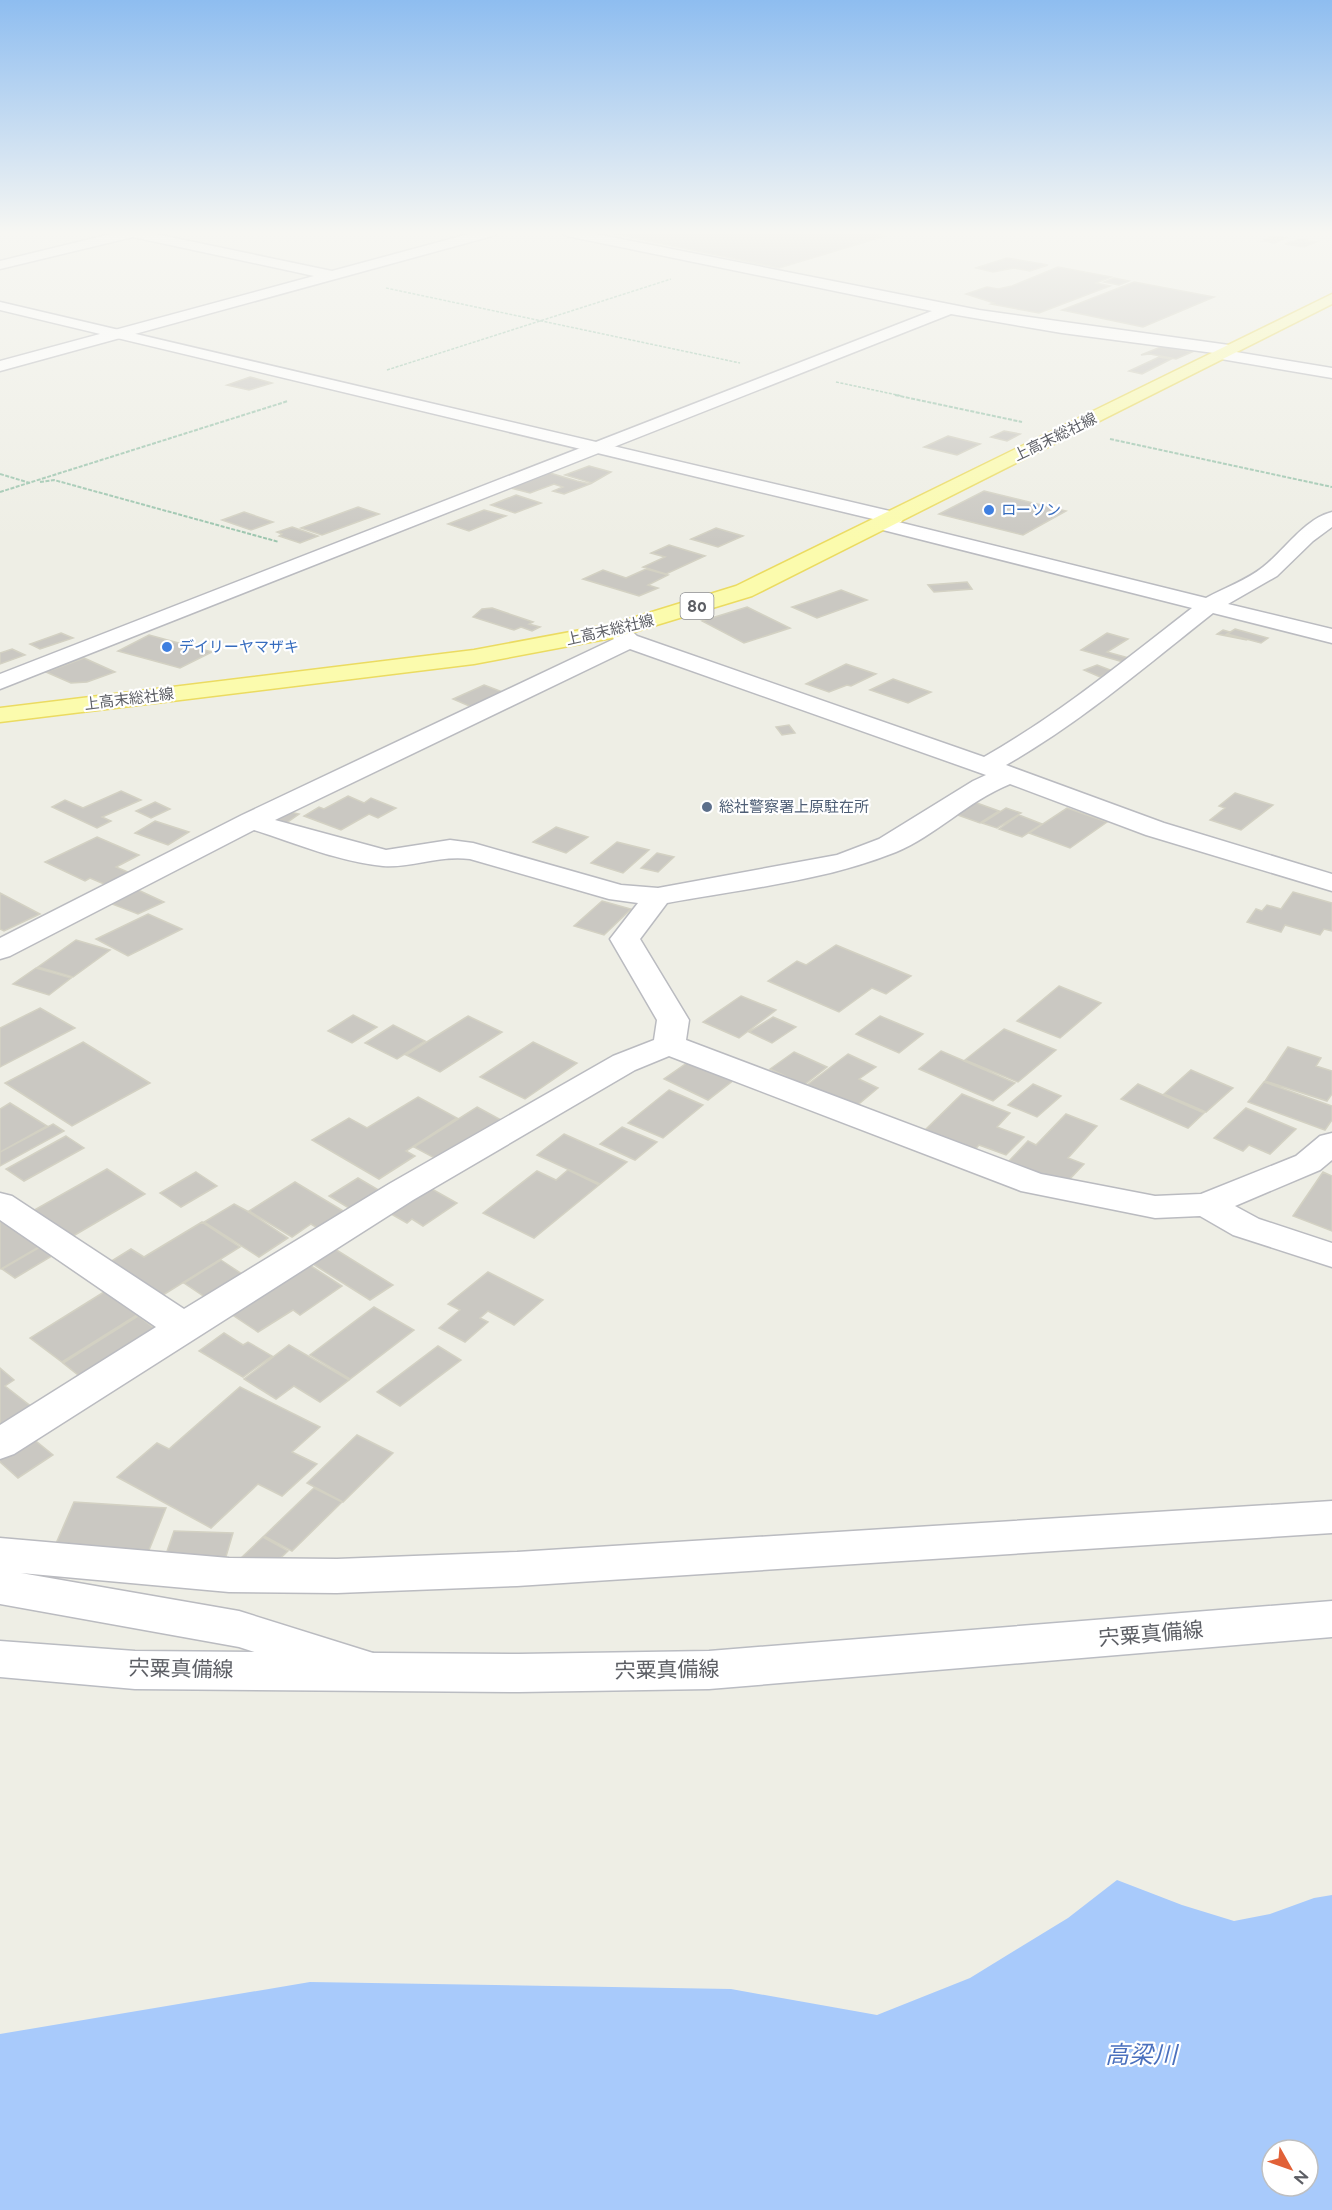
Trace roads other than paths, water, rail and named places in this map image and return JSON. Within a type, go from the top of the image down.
[{"type":"main road","name":"上高末総社線","points":[[0,715],[474,657],[623,636],[744,591],[1258,335]]},
{"type":"street","points":[[0,366],[116,335]]},
{"type":"street","points":[[118,335],[888,521],[1010,558],[1332,636]]},
{"type":"street","points":[[0,682],[884,335]]},
{"type":"street","points":[[1109,335],[1225,352],[1332,373]]},
{"type":"street","points":[[251,821],[366,855],[386,858],[450,848],[473,851],[619,893],[658,896],[843,862],[889,846],[982,786],[1030,741],[1122,674],[1209,605],[1270,572],[1306,537],[1332,519]]},
{"type":"street","points":[[0,950],[251,821],[623,636],[1155,829],[1332,883]]},
{"type":"street","points":[[658,896],[625,939],[673,1020],[669,1045]]},
{"type":"street","points":[[0,1444],[183,1327],[402,1192],[624,1063],[669,1045],[1033,1183],[1155,1207],[1206,1205],[1308,1163],[1332,1143]]},
{"type":"street","points":[[0,1204],[183,1327]]},
{"type":"street","points":[[1206,1205],[1246,1227],[1332,1255]]},
{"type":"street","points":[[0,1555],[229,1575],[337,1576],[517,1569],[1332,1517]]},
{"type":"street","points":[[0,1587],[240,1629],[375,1671]]},
{"type":"street","name":"宍粟真備線","points":[[0,1659],[135,1670],[710,1670],[1332,1619]]},
{"type":"water","name":"高梁川","points":[[1117,1880],[1182,1905],[1234,1921],[1270,1914],[1314,1898],[1332,1895],[1332,2210],[0,2210],[0,2034],[310,1982],[731,1989],[877,2015],[970,1978],[1068,1918]]},
{"type":"place","name":"ローソン","points":[[989,510]]},
{"type":"place","name":"デイリーヤマザキ","points":[[167,647]]},
{"type":"place","name":"総社警察署上原駐在所","points":[[707,807]]}]
